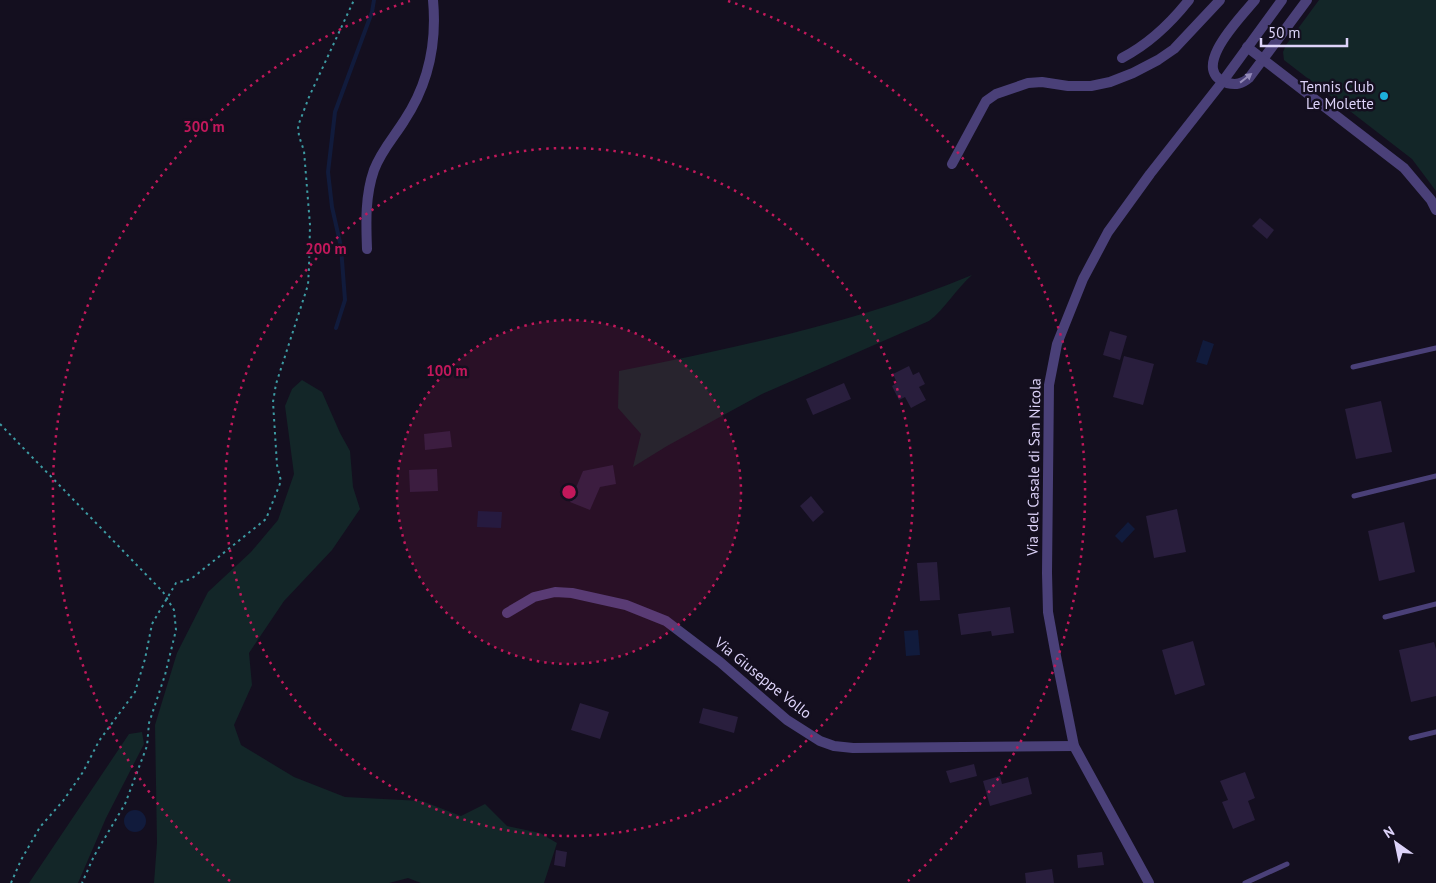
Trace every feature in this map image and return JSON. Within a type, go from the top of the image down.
[{"type":"street","points":[[367,249],[366,211],[371,181],[380,156],[413,106],[427,72],[435,28],[434,0]]},
{"type":"street","points":[[1122,58],[1154,38],[1189,0]]},
{"type":"street","points":[[952,164],[986,101],[996,94],[1028,84],[1042,82],[1068,86],[1091,86],[1110,82],[1133,73],[1174,49],[1220,0]]},
{"type":"street","points":[[1255,0],[1214,54],[1213,67],[1223,81],[1236,84],[1245,81],[1308,0]]},
{"type":"street","name":"Via del Casale di San Nicola","points":[[1149,883],[1074,746],[1048,612],[1049,385],[1057,344],[1082,279],[1108,232],[1282,0]]},
{"type":"street","points":[[1247,47],[1404,168],[1431,200],[1436,210]]},
{"type":"street","name":"Via Giuseppe Vollo","points":[[507,613],[534,597],[561,592],[626,605],[666,621],[720,662],[787,720],[820,741],[834,746],[853,748],[1074,746]]},
{"type":"lane","points":[[1353,367],[1436,348]]},
{"type":"lane","points":[[1354,496],[1436,476]]},
{"type":"lane","points":[[1385,617],[1436,604]]},
{"type":"lane","points":[[1411,738],[1436,732]]},
{"type":"lane","points":[[1245,883],[1287,864]]},
{"type":"path","points":[[11,883],[21,860],[40,827],[63,801],[83,772],[100,741],[136,692],[152,624],[176,583],[191,579],[266,519],[280,481],[277,465],[273,402],[276,384],[308,286],[310,225],[304,151],[298,126],[309,97],[354,0]]},
{"type":"path","points":[[0,424],[163,592],[174,610],[176,630],[165,675],[149,723],[147,746],[125,804],[94,856],[82,883]]},
{"type":"green space","name":"Tennis Club Le Molette","points":[[1319,0],[1436,0],[1436,191],[1412,159],[1284,60],[1283,52],[1286,45]]},
{"type":"green space","points":[[972,275],[929,321],[762,394],[667,446],[633,467],[641,434],[618,408],[619,371],[798,332],[930,292]]},
{"type":"green space","points":[[302,380],[322,392],[350,451],[353,487],[360,509],[332,550],[284,601],[249,653],[252,685],[234,725],[241,745],[294,777],[345,797],[422,801],[461,816],[485,804],[507,826],[540,833],[557,843],[544,883],[421,883],[408,878],[389,883],[154,883],[157,843],[155,725],[177,653],[208,592],[251,552],[278,520],[294,474],[285,406],[292,389]]},
{"type":"green space","points":[[142,732],[144,744],[106,818],[78,883],[29,883],[129,734]]},
{"type":"water","points":[[1203,340],[1214,344],[1207,365],[1196,362]]},
{"type":"water","points":[[478,511],[502,512],[501,528],[477,527]]},
{"type":"water","points":[[1128,522],[1135,529],[1122,543],[1115,536]]},
{"type":"water","points":[[918,630],[920,655],[906,656],[904,631]]},
{"type":"water","points":[[135,810],[145,817],[146,821],[139,831],[135,832],[125,825],[124,821],[131,811]]},
{"type":"building","points":[[1260,218],[1274,230],[1267,239],[1252,226]]},
{"type":"building","points":[[1110,331],[1127,336],[1120,360],[1103,355]]},
{"type":"building","points":[[1124,356],[1154,364],[1143,405],[1113,397]]},
{"type":"building","points":[[909,366],[913,375],[919,372],[925,384],[919,387],[926,400],[911,408],[905,397],[899,400],[892,386],[897,383],[893,374]]},
{"type":"building","points":[[844,383],[851,399],[813,415],[806,399]]},
{"type":"building","points":[[1381,401],[1392,452],[1356,459],[1345,409]]},
{"type":"building","points":[[450,431],[452,447],[425,450],[424,434]]},
{"type":"building","points":[[613,465],[616,484],[600,487],[590,510],[570,502],[583,471]]},
{"type":"building","points":[[437,469],[438,491],[410,492],[409,470]]},
{"type":"building","points":[[811,496],[824,512],[813,522],[800,506]]},
{"type":"building","points":[[1177,509],[1186,552],[1154,558],[1146,516]]},
{"type":"building","points":[[1404,522],[1415,572],[1379,581],[1368,531]]},
{"type":"building","points":[[937,562],[940,600],[920,601],[917,563]]},
{"type":"building","points":[[1010,607],[1014,633],[992,636],[991,631],[961,635],[958,614]]},
{"type":"building","points":[[1193,641],[1205,685],[1175,695],[1162,650]]},
{"type":"building","points":[[1434,642],[1436,649],[1436,696],[1411,702],[1399,650]]},
{"type":"building","points":[[580,703],[609,712],[600,739],[571,730]]},
{"type":"building","points":[[703,708],[738,717],[734,733],[699,723]]},
{"type":"building","points":[[974,764],[977,776],[950,783],[946,771]]},
{"type":"building","points":[[1245,772],[1255,798],[1248,801],[1255,820],[1233,829],[1222,802],[1228,800],[1220,781]]},
{"type":"building","points":[[1000,776],[1002,784],[1028,777],[1032,794],[990,806],[983,781]]},
{"type":"building","points":[[556,850],[567,852],[565,867],[554,865]]},
{"type":"building","points":[[1102,852],[1104,865],[1078,868],[1077,855]]},
{"type":"building","points":[[1052,869],[1054,883],[1026,883],[1025,873]]},
{"type":"waterway","points":[[336,328],[345,300],[341,247],[332,207],[328,172],[335,112],[372,12],[374,0]]},
{"type":"place","name":"Tennis Club Le Molette","points":[[1384,96]]}]
